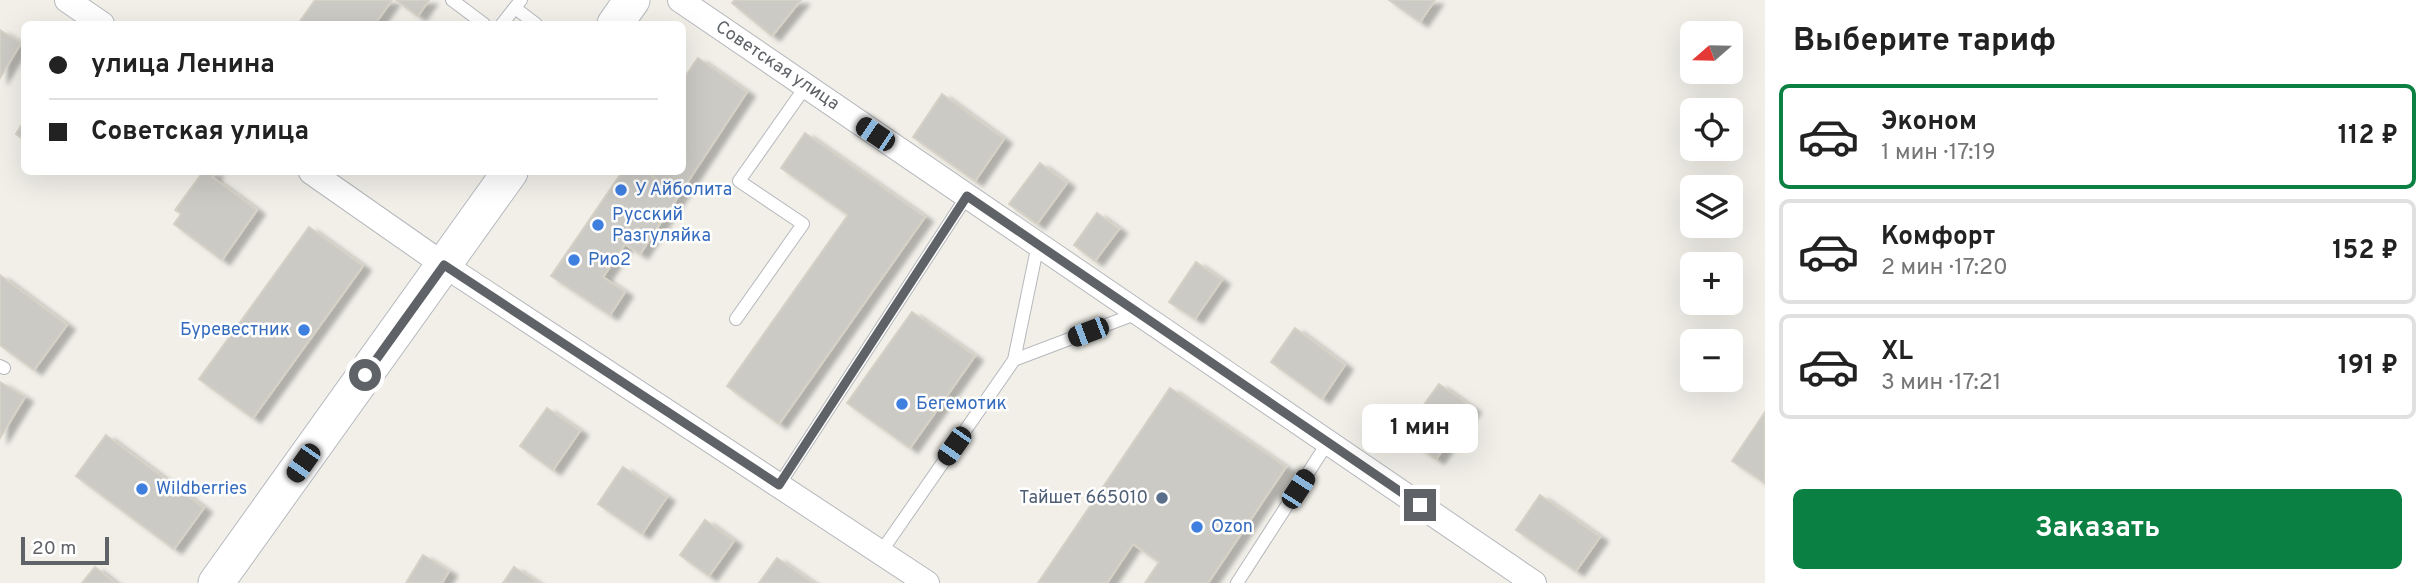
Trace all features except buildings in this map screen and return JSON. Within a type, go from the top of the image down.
[{"type":"main road","points":[[617,21],[632,0]]},
{"type":"main road","points":[[216,583],[508,175]]},
{"type":"street","points":[[67,0],[98,21]]},
{"type":"street","name":"Советская улица","points":[[680,0],[1534,583]]},
{"type":"street","points":[[315,175],[444,265],[927,583]]},
{"type":"lane","points":[[452,0],[480,21]]},
{"type":"lane","points":[[504,21],[518,4],[533,21]]},
{"type":"lane","points":[[736,319],[803,224],[740,181],[806,86]]},
{"type":"lane","points":[[779,485],[967,196]]},
{"type":"lane","points":[[881,552],[1014,360],[1038,244]]},
{"type":"lane","points":[[1014,360],[1138,313]]},
{"type":"lane","points":[[1237,583],[1328,442]]},
{"type":"place","name":"У Айболита","points":[[621,190]]},
{"type":"place","name":"Русский Разгуляйка","points":[[598,225]]},
{"type":"place","name":"Рио2","points":[[574,260]]},
{"type":"place","name":"Буревестник","points":[[304,330]]},
{"type":"place","name":"Бегемотик","points":[[902,404]]},
{"type":"place","name":"Wildberries","points":[[142,489]]},
{"type":"place","name":"Тайшет 665010","points":[[1162,498]]},
{"type":"place","name":"Ozon","points":[[1197,527]]},
{"type":"route","points":[[365,375],[444,265],[779,485],[967,196],[1420,505]]}]
